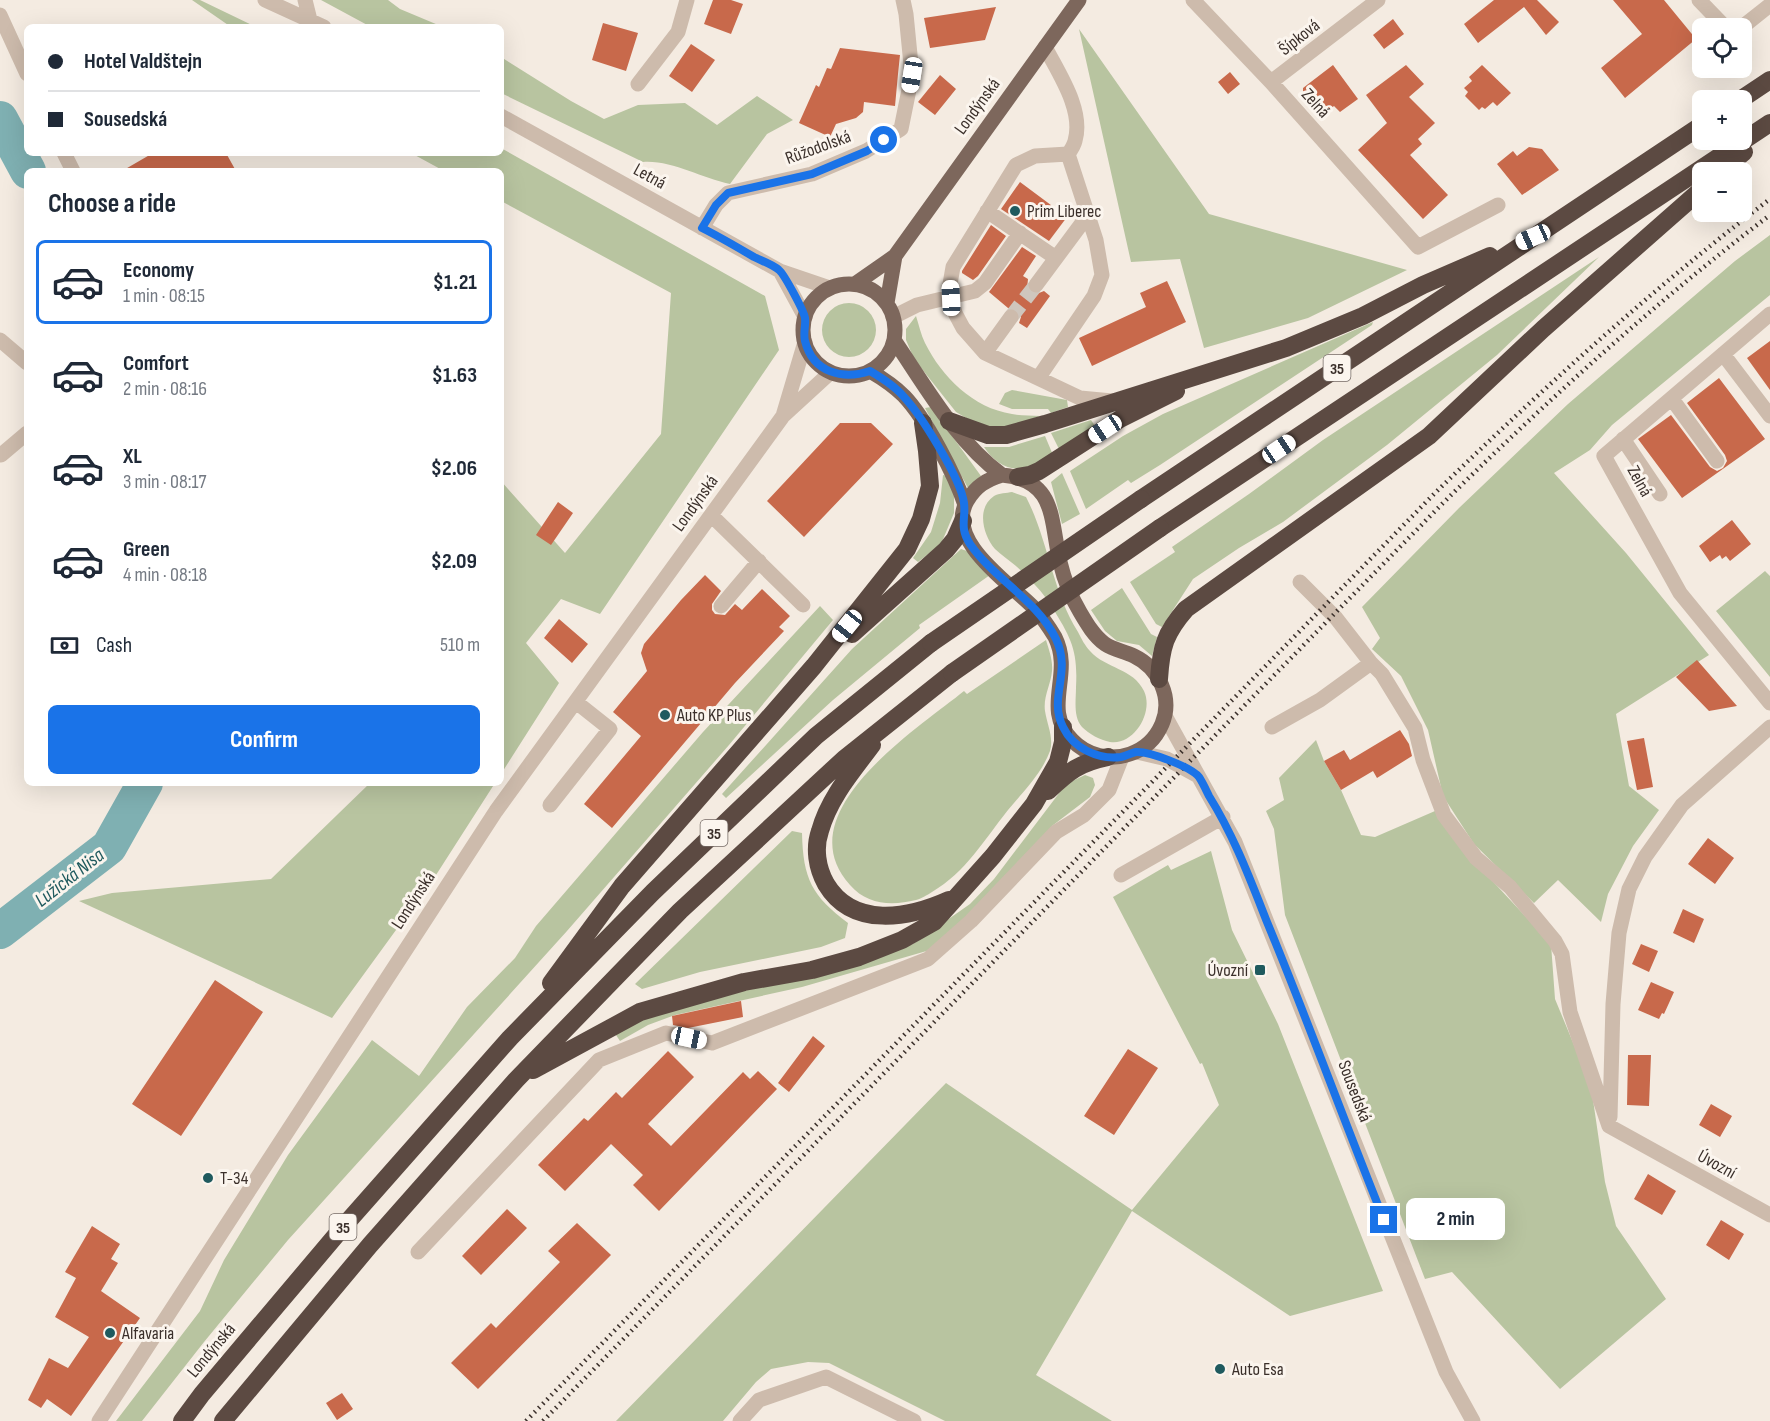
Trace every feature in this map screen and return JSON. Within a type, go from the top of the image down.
[{"type":"highway","points":[[1752,92],[1770,80]]},
{"type":"highway","points":[[1731,162],[1770,125]]},
{"type":"highway","name":"35","points":[[223,1421],[370,1245],[516,1080],[680,911],[844,759],[952,673],[1160,528],[1770,125]]},
{"type":"highway","name":"35","points":[[1533,237],[1692,132]]},
{"type":"highway","points":[[1159,679],[1165,637],[1186,609],[1429,436],[1543,329],[1692,198]]},
{"type":"highway","points":[[949,421],[988,435],[1006,435],[1224,368],[1286,348],[1363,316],[1423,285],[1533,237]]},
{"type":"highway","name":"Londýnská","points":[[182,1421],[343,1227],[510,1038],[653,892],[816,736],[931,643],[1141,499],[1533,237]]},
{"type":"highway","points":[[1010,476],[1030,475],[1039,471],[1120,419],[1224,368]]},
{"type":"highway","name":"35","points":[[510,1038],[622,886],[814,666],[907,549],[921,519],[930,486],[923,423]]},
{"type":"highway","name":"35","points":[[814,666],[946,550],[955,539],[964,513]]},
{"type":"highway","name":"35","points":[[889,722],[848,776],[829,806],[819,833],[817,856],[822,876],[841,902],[852,909],[880,917],[928,909],[959,896]]},
{"type":"highway","name":"35","points":[[516,1080],[640,1012],[744,982],[812,970],[859,957],[902,940],[934,922],[993,856],[1034,804],[1058,762],[1064,742],[1063,728]]},
{"type":"highway","name":"35","points":[[1034,804],[1067,773],[1087,761],[1115,757]]},
{"type":"main road","name":"Londýnská","points":[[894,340],[890,310],[895,256],[1079,0]]},
{"type":"main road","points":[[855,284],[895,256]]},
{"type":"main road","points":[[805,316],[819,295],[842,284],[855,284],[872,290],[890,310]]},
{"type":"main road","name":"Londýnská","points":[[805,316],[805,342]]},
{"type":"main road","points":[[870,371],[905,397],[923,423],[959,486],[969,543],[1004,581],[1033,607],[1046,622],[1056,639],[1063,666],[1058,712],[1063,728],[1072,740],[1095,755],[1115,757],[1137,752],[1150,743],[1160,730],[1167,702],[1159,679],[1149,666],[1136,657],[1107,646],[1097,638],[1088,625],[1066,584],[1052,515],[1042,492],[1032,483],[1010,476],[985,463],[949,421],[894,340]]},
{"type":"main road","points":[[805,342],[819,364],[831,372],[857,375],[870,371],[881,363],[890,352],[894,340]]},
{"type":"main road","points":[[964,513],[974,490],[988,479],[1010,476]]},
{"type":"street","points":[[265,0],[318,24]]},
{"type":"street","points":[[305,0],[310,20]]},
{"type":"street","points":[[638,84],[678,32],[687,0]]},
{"type":"street","name":"Růžodolská","points":[[702,228],[716,205],[728,193],[812,174],[867,151],[901,129],[912,75],[903,0]]},
{"type":"street","name":"Zelná","points":[[1193,0],[1271,82],[1418,247],[1498,205]]},
{"type":"street","name":"Šípková","points":[[1271,82],[1378,0]]},
{"type":"street","points":[[1699,0],[1716,18]]},
{"type":"street","points":[[1752,19],[1770,5]]},
{"type":"street","points":[[0,15],[24,67]]},
{"type":"street","points":[[1039,377],[1094,296],[1102,275],[1096,240],[1068,154],[1075,141],[1076,112],[1062,78],[1045,47]]},
{"type":"street","name":"Letná","points":[[504,118],[780,271],[830,288]]},
{"type":"street","points":[[1068,154],[1035,156],[1016,165],[953,267],[950,284],[951,298],[955,313],[963,328],[985,353],[1080,398],[1113,402]]},
{"type":"street","points":[[987,211],[1056,258]]},
{"type":"street","points":[[1036,285],[1088,215]]},
{"type":"street","points":[[890,310],[975,291],[985,283],[1020,233]]},
{"type":"street","points":[[780,271],[805,316]]},
{"type":"street","name":"Zelná","points":[[1770,314],[1604,456],[1680,592],[1770,702]]},
{"type":"street","points":[[985,353],[1011,317]]},
{"type":"street","points":[[0,340],[24,360]]},
{"type":"street","name":"Londýnská","points":[[783,416],[805,342]]},
{"type":"street","points":[[1723,354],[1770,416]]},
{"type":"street","name":"Londýnská","points":[[99,1421],[496,811],[783,416],[831,372]]},
{"type":"street","points":[[1672,399],[1717,461]]},
{"type":"street","points":[[2,455],[24,436]]},
{"type":"street","points":[[1623,439],[1660,494]]},
{"type":"street","points":[[712,516],[803,605]]},
{"type":"street","points":[[721,606],[759,561]]},
{"type":"street","points":[[1300,582],[1336,618],[1382,674],[1415,728],[1434,794],[1450,824],[1476,858],[1510,887],[1556,941],[1562,954],[1570,1012],[1609,1126]]},
{"type":"street","points":[[1272,727],[1320,700],[1371,663]]},
{"type":"street","points":[[550,805],[610,729],[576,702]]},
{"type":"street","name":"Sousedská","points":[[1165,716],[1235,842],[1446,1372],[1473,1421]]},
{"type":"street","points":[[1609,1126],[1612,1004],[1619,933],[1629,889],[1645,857],[1682,805],[1770,727]]},
{"type":"street","points":[[1137,752],[1167,759],[1198,776]]},
{"type":"street","points":[[418,1252],[599,1060],[666,1033],[712,1042],[928,959],[971,921],[1056,832],[1083,814],[1110,790],[1115,757]]},
{"type":"street","points":[[1121,875],[1222,817]]},
{"type":"street","name":"Úvozní","points":[[1609,1126],[1770,1215]]},
{"type":"street","points":[[740,1421],[759,1400],[826,1377],[914,1421]]},
{"type":"green space","points":[[192,0],[200,0],[250,24],[227,24]]},
{"type":"green space","points":[[321,0],[388,0],[400,9],[436,24],[365,24]]},
{"type":"green space","points":[[1079,29],[1209,214],[1407,270],[1308,318],[1204,348],[1180,259],[1131,262]]},
{"type":"green space","points":[[504,59],[604,119],[638,105],[685,103],[717,125],[757,96],[793,120],[767,134],[730,184],[676,166],[643,162],[504,94]]},
{"type":"green space","points":[[504,150],[765,296],[779,350],[600,614],[561,599],[526,643],[559,683],[504,769],[504,484],[565,553],[661,434],[671,293],[504,203],[504,168],[438,168],[416,156],[504,156]]},
{"type":"green space","points":[[1770,235],[1770,295],[1612,425],[1590,450],[1554,473],[1626,553],[1709,655],[1616,714],[1629,786],[1659,810],[1633,846],[1608,894],[1601,922],[1558,880],[1534,903],[1474,844],[1443,796],[1428,730],[1401,676],[1372,649],[1380,638],[1362,607],[1459,508],[1568,404],[1735,261]]},
{"type":"green space","points":[[1599,257],[1497,355],[1387,445],[1283,522],[1193,579],[1162,627],[1156,624],[1130,582],[1175,552],[1172,547],[1323,440]]},
{"type":"green space","points":[[849,303],[859,305],[868,311],[874,320],[876,330],[874,340],[868,349],[859,355],[849,357],[839,355],[830,349],[824,340],[822,330],[824,320],[830,311],[839,305]]},
{"type":"green space","points":[[916,316],[932,356],[960,389],[984,405],[998,411],[1015,415],[1040,416],[1015,425],[993,428],[973,422],[956,412],[914,359],[906,340],[906,329]]},
{"type":"green space","points":[[1373,322],[1372,325],[1160,465],[1131,483],[1128,480],[1086,509],[1070,471],[1123,436],[1163,414]]},
{"type":"green space","points":[[1012,390],[1067,400],[1068,407],[1051,413],[1048,409],[1012,409],[999,404],[1005,393]]},
{"type":"green space","points":[[931,407],[981,476],[968,488],[925,408]]},
{"type":"green space","points":[[1091,420],[1095,426],[1060,451],[1051,433]]},
{"type":"green space","points":[[1045,436],[1053,455],[1026,468],[1007,467],[992,457],[984,447],[1009,447]]},
{"type":"green space","points":[[1062,473],[1080,514],[1062,524],[1051,482]]},
{"type":"green space","points":[[943,475],[947,476],[954,490],[954,513],[941,544],[918,562],[913,558],[931,532],[940,503]]},
{"type":"green space","points":[[1012,492],[1026,497],[1040,530],[1062,600],[1085,644],[1096,657],[1133,678],[1144,691],[1146,708],[1144,717],[1140,726],[1127,739],[1119,742],[1106,741],[1091,734],[1079,723],[1076,708],[1076,663],[1072,645],[1064,627],[1031,580],[995,549],[987,536],[983,514],[988,501],[994,496]]},
{"type":"green space","points":[[961,549],[970,552],[990,575],[919,625],[920,628],[833,700],[726,798],[722,794],[852,649]]},
{"type":"green space","points":[[1765,571],[1770,576],[1770,677],[1716,611]]},
{"type":"green space","points":[[1122,588],[1151,634],[1157,637],[1152,656],[1139,645],[1117,641],[1105,631],[1091,610]]},
{"type":"green space","points":[[820,606],[833,620],[729,745],[567,931],[288,1240],[142,1421],[116,1421],[200,1311],[224,1260],[288,1155],[372,1040],[419,1076],[467,1007],[515,958],[536,926],[703,732]]},
{"type":"green space","points":[[1046,640],[1052,667],[1045,706],[1051,746],[1047,759],[1032,782],[965,865],[932,892],[916,900],[889,903],[872,900],[857,892],[850,885],[834,858],[834,830],[845,802],[865,776],[917,728],[964,691],[967,694]]},
{"type":"green space","points":[[1316,740],[1361,835],[1375,837],[1435,811],[1486,874],[1551,944],[1555,999],[1591,1086],[1605,1182],[1616,1226],[1666,1299],[1560,1389],[1452,1272],[1425,1279],[1285,915],[1274,829],[1266,811],[1284,800],[1279,778]]},
{"type":"green space","points":[[1085,775],[1093,778],[1095,785],[1090,797],[1052,826],[1009,879],[930,950],[802,987],[675,1015],[648,1025],[620,1041],[614,1032],[669,1007],[867,961],[913,944],[970,904],[994,879],[1066,784]]},
{"type":"green space","points":[[367,786],[493,786],[436,875],[332,1018],[79,901],[112,893],[271,879]]},
{"type":"green space","points":[[792,831],[802,833],[808,875],[818,895],[848,923],[845,938],[821,947],[700,972],[642,989],[635,984]]},
{"type":"green space","points":[[1211,851],[1232,930],[1278,1024],[1383,1291],[1290,1316],[1132,1211],[1036,1375],[1112,1421],[945,1421],[829,1363],[808,1362],[771,1369],[756,1382],[723,1421],[616,1421],[946,1083],[1132,1210],[1219,1105],[1202,1063],[1200,1064],[1113,897],[1168,865],[1171,870]]},
{"type":"building","points":[[713,0],[731,0],[743,4],[731,34],[704,24]]},
{"type":"building","points":[[1494,0],[1537,0],[1559,22],[1546,35],[1524,7],[1478,43],[1464,24]]},
{"type":"building","points":[[1613,0],[1664,0],[1692,34],[1692,42],[1625,98],[1601,68],[1642,34]]},
{"type":"building","points":[[996,7],[985,40],[930,48],[924,18]]},
{"type":"building","points":[[1393,19],[1404,34],[1384,49],[1373,35]]},
{"type":"building","points":[[603,23],[638,33],[626,71],[592,60]]},
{"type":"building","points":[[691,44],[715,60],[692,92],[669,76]]},
{"type":"building","points":[[840,48],[900,55],[895,106],[864,102],[863,112],[856,118],[836,124],[830,137],[799,123],[816,85],[819,87],[827,68],[831,69]]},
{"type":"building","points":[[1333,65],[1358,99],[1340,112],[1334,106],[1321,116],[1303,96],[1303,88]]},
{"type":"building","points":[[1406,65],[1424,84],[1409,97],[1435,123],[1418,139],[1422,144],[1410,155],[1448,195],[1423,219],[1358,150],[1387,123],[1366,95]]},
{"type":"building","points":[[1482,65],[1511,93],[1497,106],[1493,102],[1485,109],[1482,107],[1479,110],[1465,96],[1468,92],[1464,88],[1472,81],[1469,77]]},
{"type":"building","points":[[1230,72],[1240,84],[1228,94],[1218,82]]},
{"type":"building","points":[[940,75],[956,89],[935,115],[918,102]]},
{"type":"building","points":[[1529,147],[1542,149],[1559,170],[1522,195],[1497,164],[1513,151],[1517,156]]},
{"type":"building","points":[[148,156],[228,156],[234,168],[127,168]]},
{"type":"building","points":[[1020,182],[1067,217],[1049,241],[1001,209]]},
{"type":"building","points":[[991,225],[1006,236],[973,280],[962,271]]},
{"type":"building","points":[[1022,247],[1036,256],[1023,276],[1028,279],[1027,289],[1034,295],[1044,291],[1050,296],[1027,328],[1019,323],[1021,317],[1017,309],[1008,308],[989,292]]},
{"type":"building","points":[[1167,281],[1186,322],[1092,366],[1079,338],[1146,307],[1140,293]]},
{"type":"building","points":[[1770,341],[1770,390],[1747,358]]},
{"type":"building","points":[[1719,378],[1765,439],[1682,498],[1638,439],[1671,415],[1710,467],[1717,471],[1723,468],[1727,461],[1725,455],[1687,403]]},
{"type":"building","points":[[840,423],[871,423],[893,444],[804,537],[767,501]]},
{"type":"building","points":[[558,502],[573,513],[551,545],[536,535]]},
{"type":"building","points":[[1732,520],[1751,544],[1730,561],[1726,556],[1722,559],[1720,555],[1710,562],[1699,546]]},
{"type":"building","points":[[705,575],[721,591],[712,604],[715,614],[725,615],[735,604],[742,610],[762,589],[790,616],[779,627],[784,631],[735,683],[612,828],[584,804],[641,736],[613,712],[647,671],[641,653],[644,644]]},
{"type":"building","points":[[559,619],[588,644],[572,663],[544,638]]},
{"type":"building","points":[[1697,660],[1737,706],[1709,711],[1676,677]]},
{"type":"building","points":[[1400,730],[1409,744],[1412,756],[1377,778],[1373,771],[1341,790],[1324,761],[1344,750],[1350,760]]},
{"type":"building","points":[[1644,738],[1653,787],[1637,790],[1627,741]]},
{"type":"building","points":[[1708,838],[1734,858],[1715,884],[1688,864]]},
{"type":"building","points":[[1683,909],[1704,919],[1694,943],[1673,933]]},
{"type":"building","points":[[1641,944],[1658,951],[1649,972],[1632,964]]},
{"type":"building","points":[[215,980],[263,1012],[181,1136],[132,1104]]},
{"type":"building","points":[[1651,982],[1674,992],[1664,1014],[1662,1013],[1659,1019],[1638,1010]]},
{"type":"building","points":[[741,1001],[743,1017],[688,1028],[673,1025],[672,1016]]},
{"type":"building","points":[[813,1036],[825,1046],[789,1092],[778,1083]]},
{"type":"building","points":[[1128,1049],[1158,1068],[1114,1135],[1084,1116]]},
{"type":"building","points":[[668,1051],[694,1077],[648,1124],[671,1146],[743,1072],[750,1079],[758,1071],[777,1089],[659,1211],[633,1185],[643,1175],[611,1144],[565,1191],[538,1165],[584,1118],[588,1121],[616,1092],[622,1098]]},
{"type":"building","points":[[1628,1055],[1651,1055],[1649,1106],[1627,1105]]},
{"type":"building","points":[[1711,1104],[1732,1116],[1720,1137],[1699,1125]]},
{"type":"building","points":[[1648,1174],[1676,1191],[1662,1215],[1634,1199]]},
{"type":"building","points":[[507,1209],[527,1228],[481,1275],[462,1256]]},
{"type":"building","points":[[1721,1220],[1744,1234],[1729,1260],[1706,1245]]},
{"type":"building","points":[[577,1223],[611,1255],[478,1389],[451,1363],[491,1323],[496,1328],[560,1262],[548,1251]]},
{"type":"building","points":[[92,1226],[120,1244],[111,1259],[118,1263],[101,1291],[140,1318],[71,1416],[47,1399],[41,1408],[28,1400],[49,1358],[68,1368],[89,1337],[55,1317],[76,1278],[65,1272]]},
{"type":"building","points":[[342,1393],[353,1409],[337,1420],[326,1403]]},
{"type":"waterway","name":"Lužická Nisa","points":[[0,119],[26,168]]},
{"type":"waterway","name":"Lužická Nisa","points":[[0,931],[109,847],[143,786]]},
{"type":"tunnel","points":[[1011,317],[1036,285]]},
{"type":"railway","points":[[526,1421],[1435,493],[1640,304],[1770,199]]},
{"type":"railway","points":[[543,1421],[1443,503],[1602,354],[1727,248],[1770,215]]},
{"type":"place","name":"Prim Liberec","points":[[1015,211]]},
{"type":"place","name":"Auto KP Plus","points":[[665,715]]},
{"type":"place","name":"Úvozní","points":[[1260,970]]},
{"type":"place","name":"T-34","points":[[208,1178]]},
{"type":"place","name":"Alfavaria","points":[[110,1333]]},
{"type":"place","name":"Auto Esa","points":[[1220,1369]]},
{"type":"route","points":[[884,140],[867,151],[812,174],[728,193],[716,205],[702,228],[780,271],[805,316],[805,342],[819,364],[831,372],[844,375],[857,375],[870,371],[905,397],[923,423],[959,486],[965,505],[964,531],[969,543],[1004,581],[1033,607],[1046,622],[1056,639],[1063,666],[1058,712],[1063,728],[1072,740],[1095,755],[1108,758],[1122,757],[1137,752],[1167,759],[1198,776],[1235,842],[1308,1022],[1384,1220]]}]
